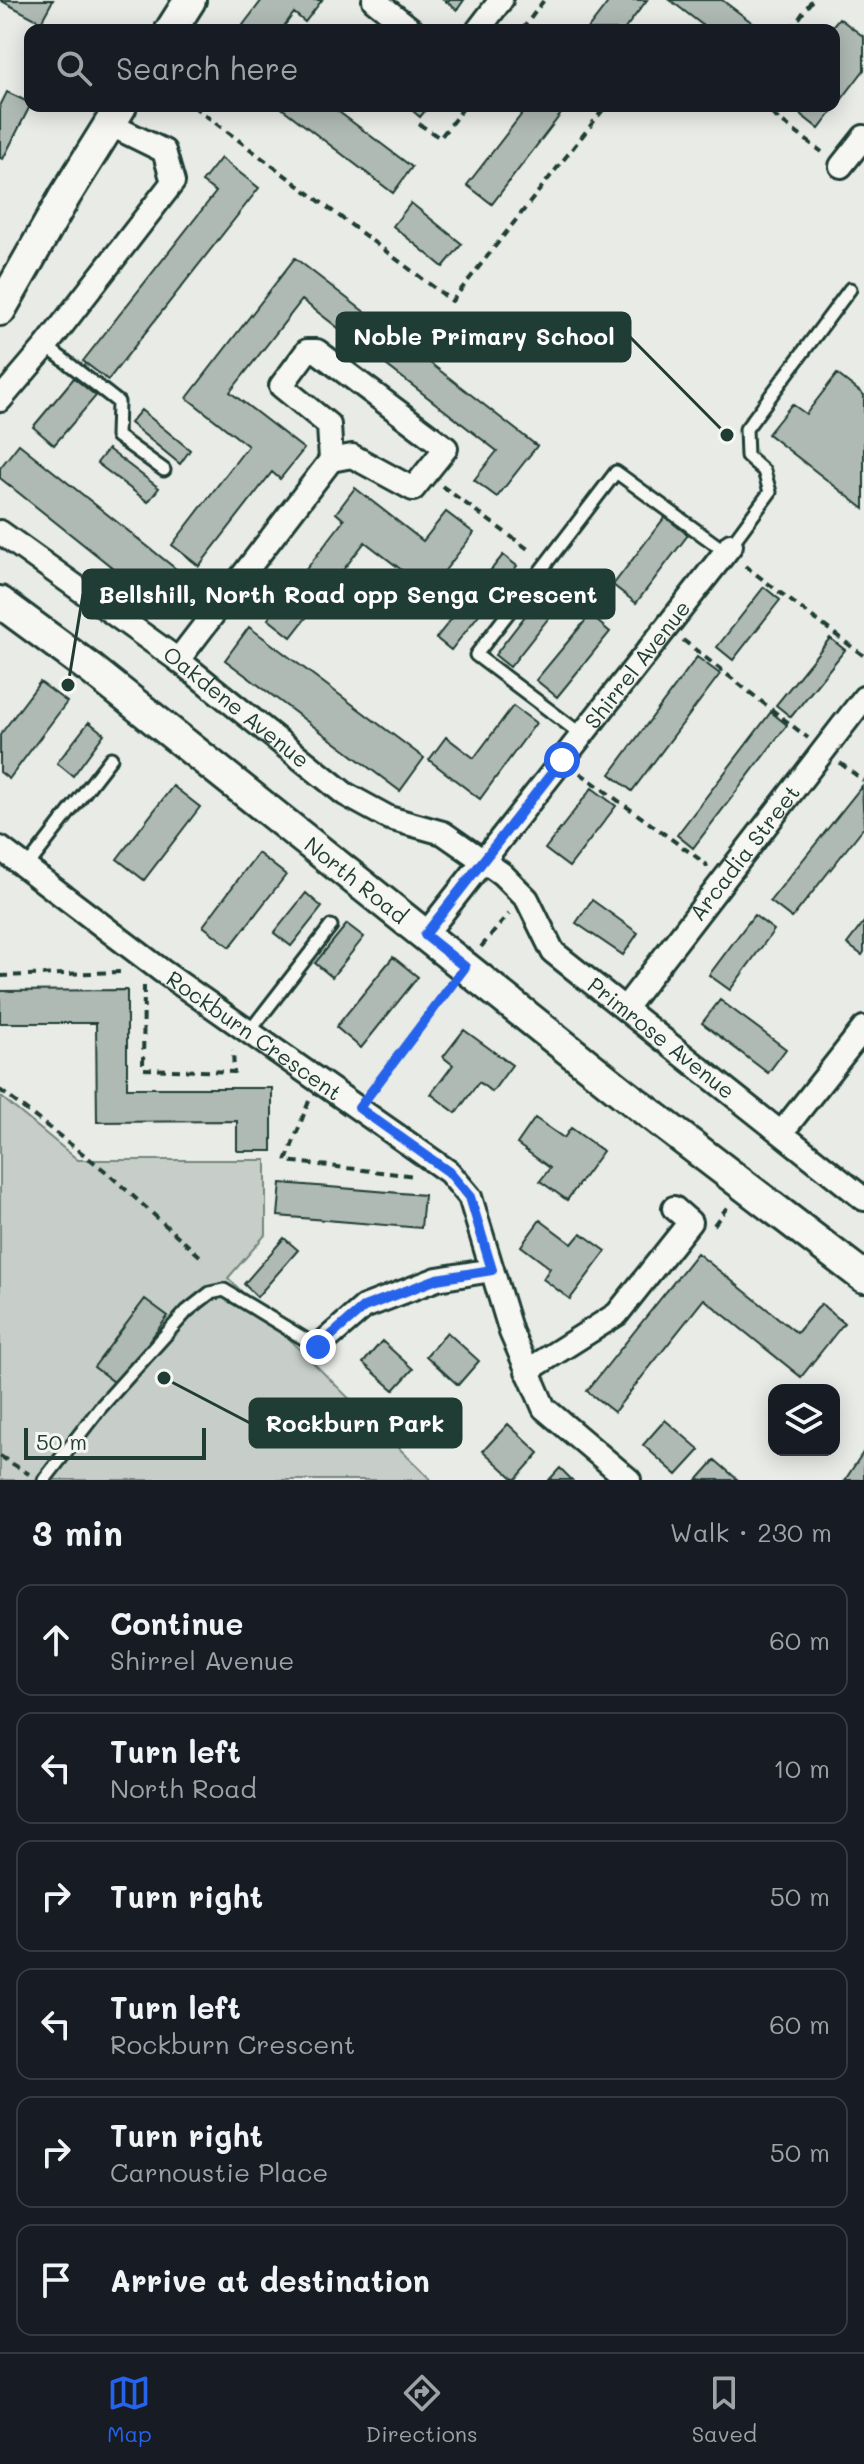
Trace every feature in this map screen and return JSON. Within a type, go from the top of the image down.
[{"type":"main road","points":[[175,24],[190,0]]},
{"type":"main road","points":[[5,290],[115,115]]},
{"type":"main road","name":"North Road","points":[[0,602],[104,679],[465,967],[864,1277]]},
{"type":"street","points":[[374,0],[404,24]]},
{"type":"street","points":[[483,24],[501,0]]},
{"type":"street","points":[[0,400],[46,346],[173,182],[164,151],[115,115]]},
{"type":"street","points":[[841,166],[864,137]]},
{"type":"street","points":[[178,660],[331,460],[329,425],[281,386],[307,351],[317,351],[446,448],[413,489],[352,456],[331,460]]},
{"type":"street","name":"Oakdene Avenue","points":[[0,532],[178,660],[345,794],[389,818],[443,833],[482,860]]},
{"type":"street","name":"Shirrel Avenue","points":[[425,935],[729,549]]},
{"type":"street","name":"Arcadia Street","points":[[625,1008],[864,698]]},
{"type":"street","name":"Rockburn Crescent","points":[[0,848],[153,971],[240,1026],[449,1172],[470,1197],[511,1332],[544,1408],[629,1480]]},
{"type":"street","name":"Primrose Avenue","points":[[482,860],[502,874],[527,899],[553,952],[864,1199]]},
{"type":"street","points":[[782,1132],[864,1028]]},
{"type":"street","points":[[527,1371],[617,1314],[682,1215]]},
{"type":"street","points":[[318,1347],[364,1307],[437,1279],[492,1270]]},
{"type":"lane","points":[[582,735],[476,655],[616,472],[729,549],[770,492],[764,471],[747,456],[746,429],[850,289]]},
{"type":"lane","points":[[46,346],[118,402],[117,436],[164,470]]},
{"type":"lane","points":[[26,868],[111,758]]},
{"type":"lane","points":[[240,1026],[331,926]]},
{"type":"lane","points":[[41,1480],[100,1408],[187,1311],[210,1293],[224,1290],[318,1347]]},
{"type":"path","points":[[526,24],[544,0]]},
{"type":"path","points":[[795,24],[811,1]]},
{"type":"path","points":[[201,112],[452,301],[601,112]]},
{"type":"path","points":[[419,124],[440,138],[460,112]]},
{"type":"path","points":[[769,112],[841,166]]},
{"type":"path","points":[[425,474],[546,564]]},
{"type":"path","points":[[729,549],[864,656]]},
{"type":"path","points":[[667,628],[823,751]]},
{"type":"path","points":[[562,760],[706,864],[714,893]]},
{"type":"path","points":[[359,1108],[502,920],[527,899]]},
{"type":"path","points":[[0,976],[153,971],[143,1069],[234,1072],[240,1026]]},
{"type":"path","points":[[317,1079],[286,1161],[457,1181]]},
{"type":"path","points":[[0,1090],[104,1170],[202,1258]]},
{"type":"path","points":[[682,1215],[712,1227],[744,1185]]},
{"type":"path","points":[[0,1456],[41,1480]]},
{"type":"shaded area","points":[[0,1096],[78,1160],[266,1160],[266,1234],[228,1278],[431,1480],[0,1480]]},
{"type":"building","points":[[0,0],[53,0],[41,22]]},
{"type":"building","points":[[262,0],[322,0],[305,22],[294,13],[286,24],[244,24]]},
{"type":"building","points":[[444,0],[464,0],[457,10]]},
{"type":"building","points":[[610,0],[647,0],[629,24],[592,24]]},
{"type":"building","points":[[670,0],[722,0],[754,24],[701,24]]},
{"type":"building","points":[[839,18],[864,37],[864,70],[840,101],[840,24],[834,24]]},
{"type":"building","points":[[7,92],[24,100],[24,112],[27,112],[3,159],[0,158],[0,106]]},
{"type":"building","points":[[287,112],[339,112],[412,167],[393,193]]},
{"type":"building","points":[[523,112],[562,112],[492,204],[467,185]]},
{"type":"building","points":[[798,112],[832,112],[819,129]]},
{"type":"building","points":[[221,158],[259,188],[108,380],[83,361],[216,192],[202,182]]},
{"type":"building","points":[[411,203],[462,244],[443,267],[393,226]]},
{"type":"building","points":[[295,258],[537,446],[497,497],[474,480],[497,451],[302,300],[230,392],[304,449],[280,479],[272,472],[199,566],[172,545],[248,446],[187,398]]},
{"type":"building","points":[[837,374],[864,395],[864,509],[768,434],[792,404],[806,414]]},
{"type":"building","points":[[74,378],[96,396],[54,445],[33,427]]},
{"type":"building","points":[[141,410],[190,450],[180,464],[130,423]]},
{"type":"building","points":[[19,444],[191,581],[167,611],[0,478],[0,468]]},
{"type":"building","points":[[108,449],[159,488],[148,502],[97,463]]},
{"type":"building","points":[[355,488],[423,541],[446,512],[474,533],[429,591],[365,542],[291,637],[268,619],[344,520],[336,513]]},
{"type":"building","points":[[665,517],[688,535],[636,603],[613,585]]},
{"type":"building","points":[[503,555],[517,566],[451,650],[436,638]]},
{"type":"building","points":[[764,587],[780,600],[733,660],[717,647]]},
{"type":"building","points":[[546,589],[562,601],[510,667],[495,655]]},
{"type":"building","points":[[590,615],[610,632],[557,697],[536,680]]},
{"type":"building","points":[[249,627],[424,758],[400,791],[225,660]]},
{"type":"building","points":[[830,638],[845,650],[791,717],[776,705]]},
{"type":"building","points":[[697,657],[720,674],[632,791],[610,774]]},
{"type":"building","points":[[40,682],[67,702],[9,779],[0,772],[0,735]]},
{"type":"building","points":[[513,706],[536,723],[480,799],[429,760],[446,737],[474,758]]},
{"type":"building","points":[[771,712],[787,725],[693,848],[677,835]]},
{"type":"building","points":[[89,722],[104,734],[73,776],[57,763]]},
{"type":"building","points":[[173,786],[200,807],[144,880],[117,859]]},
{"type":"building","points":[[862,786],[864,827],[792,918],[770,901]]},
{"type":"building","points":[[592,788],[616,806],[569,867],[545,849]]},
{"type":"building","points":[[258,853],[286,875],[230,947],[203,926]]},
{"type":"building","points":[[306,893],[322,907],[291,946],[274,933]]},
{"type":"building","points":[[592,900],[638,933],[623,955],[576,923]]},
{"type":"building","points":[[754,915],[774,930],[730,990],[709,975]]},
{"type":"building","points":[[864,922],[864,952],[862,955],[847,944]]},
{"type":"building","points":[[347,924],[364,937],[332,977],[315,963]]},
{"type":"building","points":[[393,957],[418,977],[361,1048],[336,1027]]},
{"type":"building","points":[[127,990],[127,1088],[272,1088],[272,1151],[237,1151],[237,1121],[97,1122],[96,1023],[0,1023],[0,991]]},
{"type":"building","points":[[720,1000],[786,1049],[768,1073],[702,1023]]},
{"type":"building","points":[[464,1030],[512,1065],[492,1092],[479,1082],[456,1113],[431,1094],[453,1065],[443,1057]]},
{"type":"building","points":[[535,1118],[564,1138],[571,1128],[603,1151],[567,1200],[540,1181],[550,1168],[517,1144]]},
{"type":"building","points":[[281,1183],[424,1195],[421,1228],[278,1216]]},
{"type":"building","points":[[540,1220],[572,1244],[581,1233],[606,1251],[570,1299],[543,1279],[550,1268],[521,1246]]},
{"type":"building","points":[[284,1238],[298,1250],[257,1297],[244,1284]]},
{"type":"building","points":[[697,1253],[797,1333],[821,1304],[844,1323],[801,1377],[704,1299],[614,1412],[587,1391]]},
{"type":"building","points":[[145,1299],[168,1316],[117,1384],[94,1367]]},
{"type":"building","points":[[447,1332],[479,1361],[458,1385],[426,1356]]},
{"type":"building","points":[[382,1341],[413,1369],[394,1390],[363,1363]]},
{"type":"building","points":[[665,1420],[700,1450],[677,1475],[643,1445]]},
{"type":"building","points":[[508,1424],[539,1453],[515,1480],[483,1451]]},
{"type":"building","points":[[864,1451],[864,1480],[845,1480]]},
{"type":"building","points":[[715,1460],[738,1480],[697,1480]]},
{"type":"building","points":[[560,1468],[572,1480],[549,1480]]},
{"type":"place","name":"Noble Primary School","points":[[727,435]]},
{"type":"place","name":"Bellshill, North Road opp Senga Crescent","points":[[68,685]]},
{"type":"place","name":"Rockburn Park","points":[[164,1378]]},
{"type":"route","points":[[318,1347],[364,1307],[437,1279],[492,1270],[470,1197],[457,1181],[449,1172],[359,1108],[465,967],[425,935],[562,760]]}]
